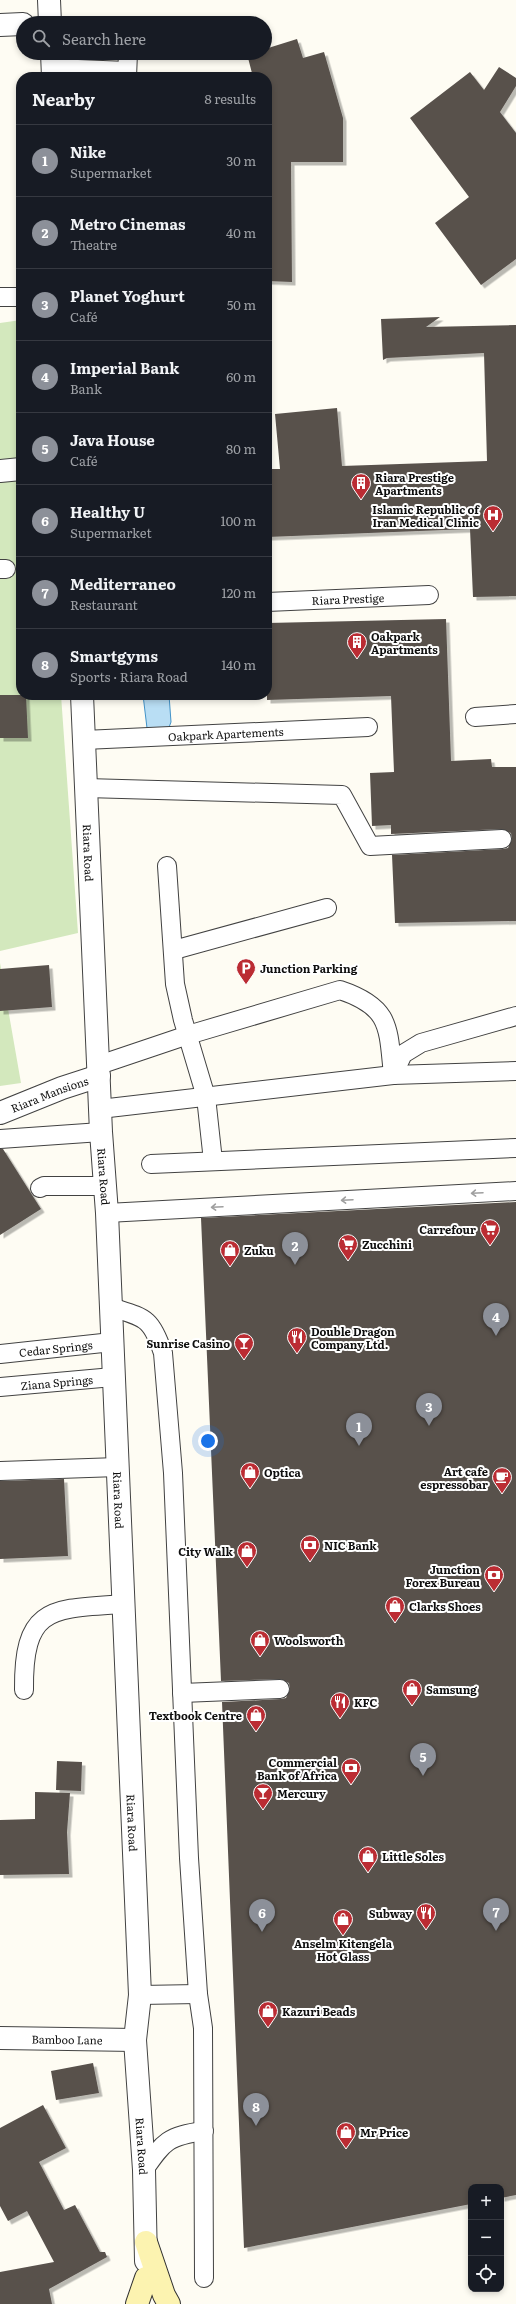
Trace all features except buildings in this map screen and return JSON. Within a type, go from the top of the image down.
[{"type":"main road","points":[[146,2242],[164,2295],[169,2304]]},
{"type":"main road","points":[[137,2304],[146,2278]]},
{"type":"street","points":[[49,0],[50,16]]},
{"type":"street","points":[[0,25],[16,24]]},
{"type":"street","points":[[0,471],[16,469]]},
{"type":"street","name":"Riara Road","points":[[82,700],[101,1132],[106,1186],[140,1995],[135,2040],[144,2170],[146,2242],[145,2304]]},
{"type":"street","name":"Riara Mansions","points":[[0,1113],[62,1088],[99,1070]]},
{"type":"street","name":"Bamboo Lane","points":[[0,2038],[135,2040]]},
{"type":"lane","points":[[127,72],[128,60]]},
{"type":"lane","points":[[52,66],[108,72]]},
{"type":"lane","points":[[0,298],[16,297]]},
{"type":"lane","name":"Riara Prestige","points":[[272,602],[429,595]]},
{"type":"lane","points":[[475,717],[516,714]]},
{"type":"lane","name":"Oakpark Apartements","points":[[84,740],[368,727]]},
{"type":"lane","points":[[86,788],[342,795],[370,846],[502,840]]},
{"type":"lane","points":[[167,866],[174,950],[175,984],[188,1036],[206,1097],[213,1161]]},
{"type":"lane","points":[[174,950],[327,908]]},
{"type":"lane","points":[[99,1070],[188,1036],[340,990],[362,998],[380,1014],[388,1032],[393,1075]]},
{"type":"lane","points":[[393,1075],[403,1054],[420,1043],[516,1016]]},
{"type":"lane","points":[[100,1109],[393,1075],[516,1070]]},
{"type":"lane","points":[[0,1139],[101,1132]]},
{"type":"lane","points":[[152,1164],[516,1148]]},
{"type":"lane","points":[[40,1188],[44,1186],[106,1186]]},
{"type":"lane","points":[[107,1213],[516,1191]]},
{"type":"lane","points":[[111,1307],[144,1318],[158,1336],[164,1353],[173,1473],[189,1858],[198,1994],[203,2028],[204,2278]]},
{"type":"lane","name":"Cedar Springs","points":[[0,1354],[112,1342]]},
{"type":"lane","name":"Ziana Springs","points":[[0,1386],[113,1377]]},
{"type":"lane","points":[[0,1472],[118,1467]]},
{"type":"lane","points":[[24,1690],[23,1665],[29,1637],[47,1615],[66,1608],[124,1604]]},
{"type":"lane","points":[[182,1693],[280,1689]]},
{"type":"lane","points":[[140,1995],[198,1994]]},
{"type":"lane","points":[[144,2170],[161,2146],[170,2139],[204,2131]]},
{"type":"green space","points":[[16,321],[16,700],[61,700],[78,933],[0,951],[0,323]]},
{"type":"green space","points":[[0,963],[21,1083],[0,1086]]},
{"type":"water","points":[[144,700],[169,700],[171,722],[168,730],[147,728]]},
{"type":"place","name":"Riara Prestige Apartments","points":[[361,500]]},
{"type":"place","name":"Islamic Republic of Iran Medical Clinic","points":[[493,532]]},
{"type":"place","name":"Oakpark Apartments","points":[[357,659]]},
{"type":"place","name":"Junction Parking","points":[[246,985]]},
{"type":"place","name":"Carrefour","points":[[490,1246]]},
{"type":"place","name":"Zucchini","points":[[348,1261]]},
{"type":"place","name":"Metro Cinemas","points":[[295,1265]]},
{"type":"place","name":"Zuku","points":[[230,1267]]},
{"type":"place","name":"Imperial Bank","points":[[496,1336]]},
{"type":"place","name":"Double Dragon Company Ltd.","points":[[297,1354]]},
{"type":"place","name":"Sunrise Casino","points":[[244,1360]]},
{"type":"place","name":"Planet Yoghurt","points":[[429,1426]]},
{"type":"place","name":"Nike","points":[[359,1446]]},
{"type":"place","name":"Optica","points":[[250,1489]]},
{"type":"place","name":"Art cafe espressobar","points":[[502,1494]]},
{"type":"place","name":"NIC Bank","points":[[310,1562]]},
{"type":"place","name":"City Walk","points":[[247,1568]]},
{"type":"place","name":"Junction Forex Bureau","points":[[494,1592]]},
{"type":"place","name":"Clarks Shoes","points":[[395,1623]]},
{"type":"place","name":"Woolsworth","points":[[260,1657]]},
{"type":"place","name":"Samsung","points":[[412,1706]]},
{"type":"place","name":"KFC","points":[[340,1719]]},
{"type":"place","name":"Textbook Centre","points":[[256,1732]]},
{"type":"place","name":"Java House","points":[[423,1776]]},
{"type":"place","name":"Commercial Bank of Africa","points":[[351,1785]]},
{"type":"place","name":"Mercury","points":[[263,1810]]},
{"type":"place","name":"Little Soles","points":[[368,1873]]},
{"type":"place","name":"Subway","points":[[426,1930]]},
{"type":"place","name":"Mediterraneo","points":[[496,1931]]},
{"type":"place","name":"Healthy U","points":[[262,1932]]},
{"type":"place","name":"Anselm Kitengela Hot Glass","points":[[343,1936]]},
{"type":"place","name":"Kazuri Beads","points":[[268,2028]]},
{"type":"place","name":"Smartgyms","points":[[256,2126]]},
{"type":"place","name":"Mr Price","points":[[346,2149]]}]
